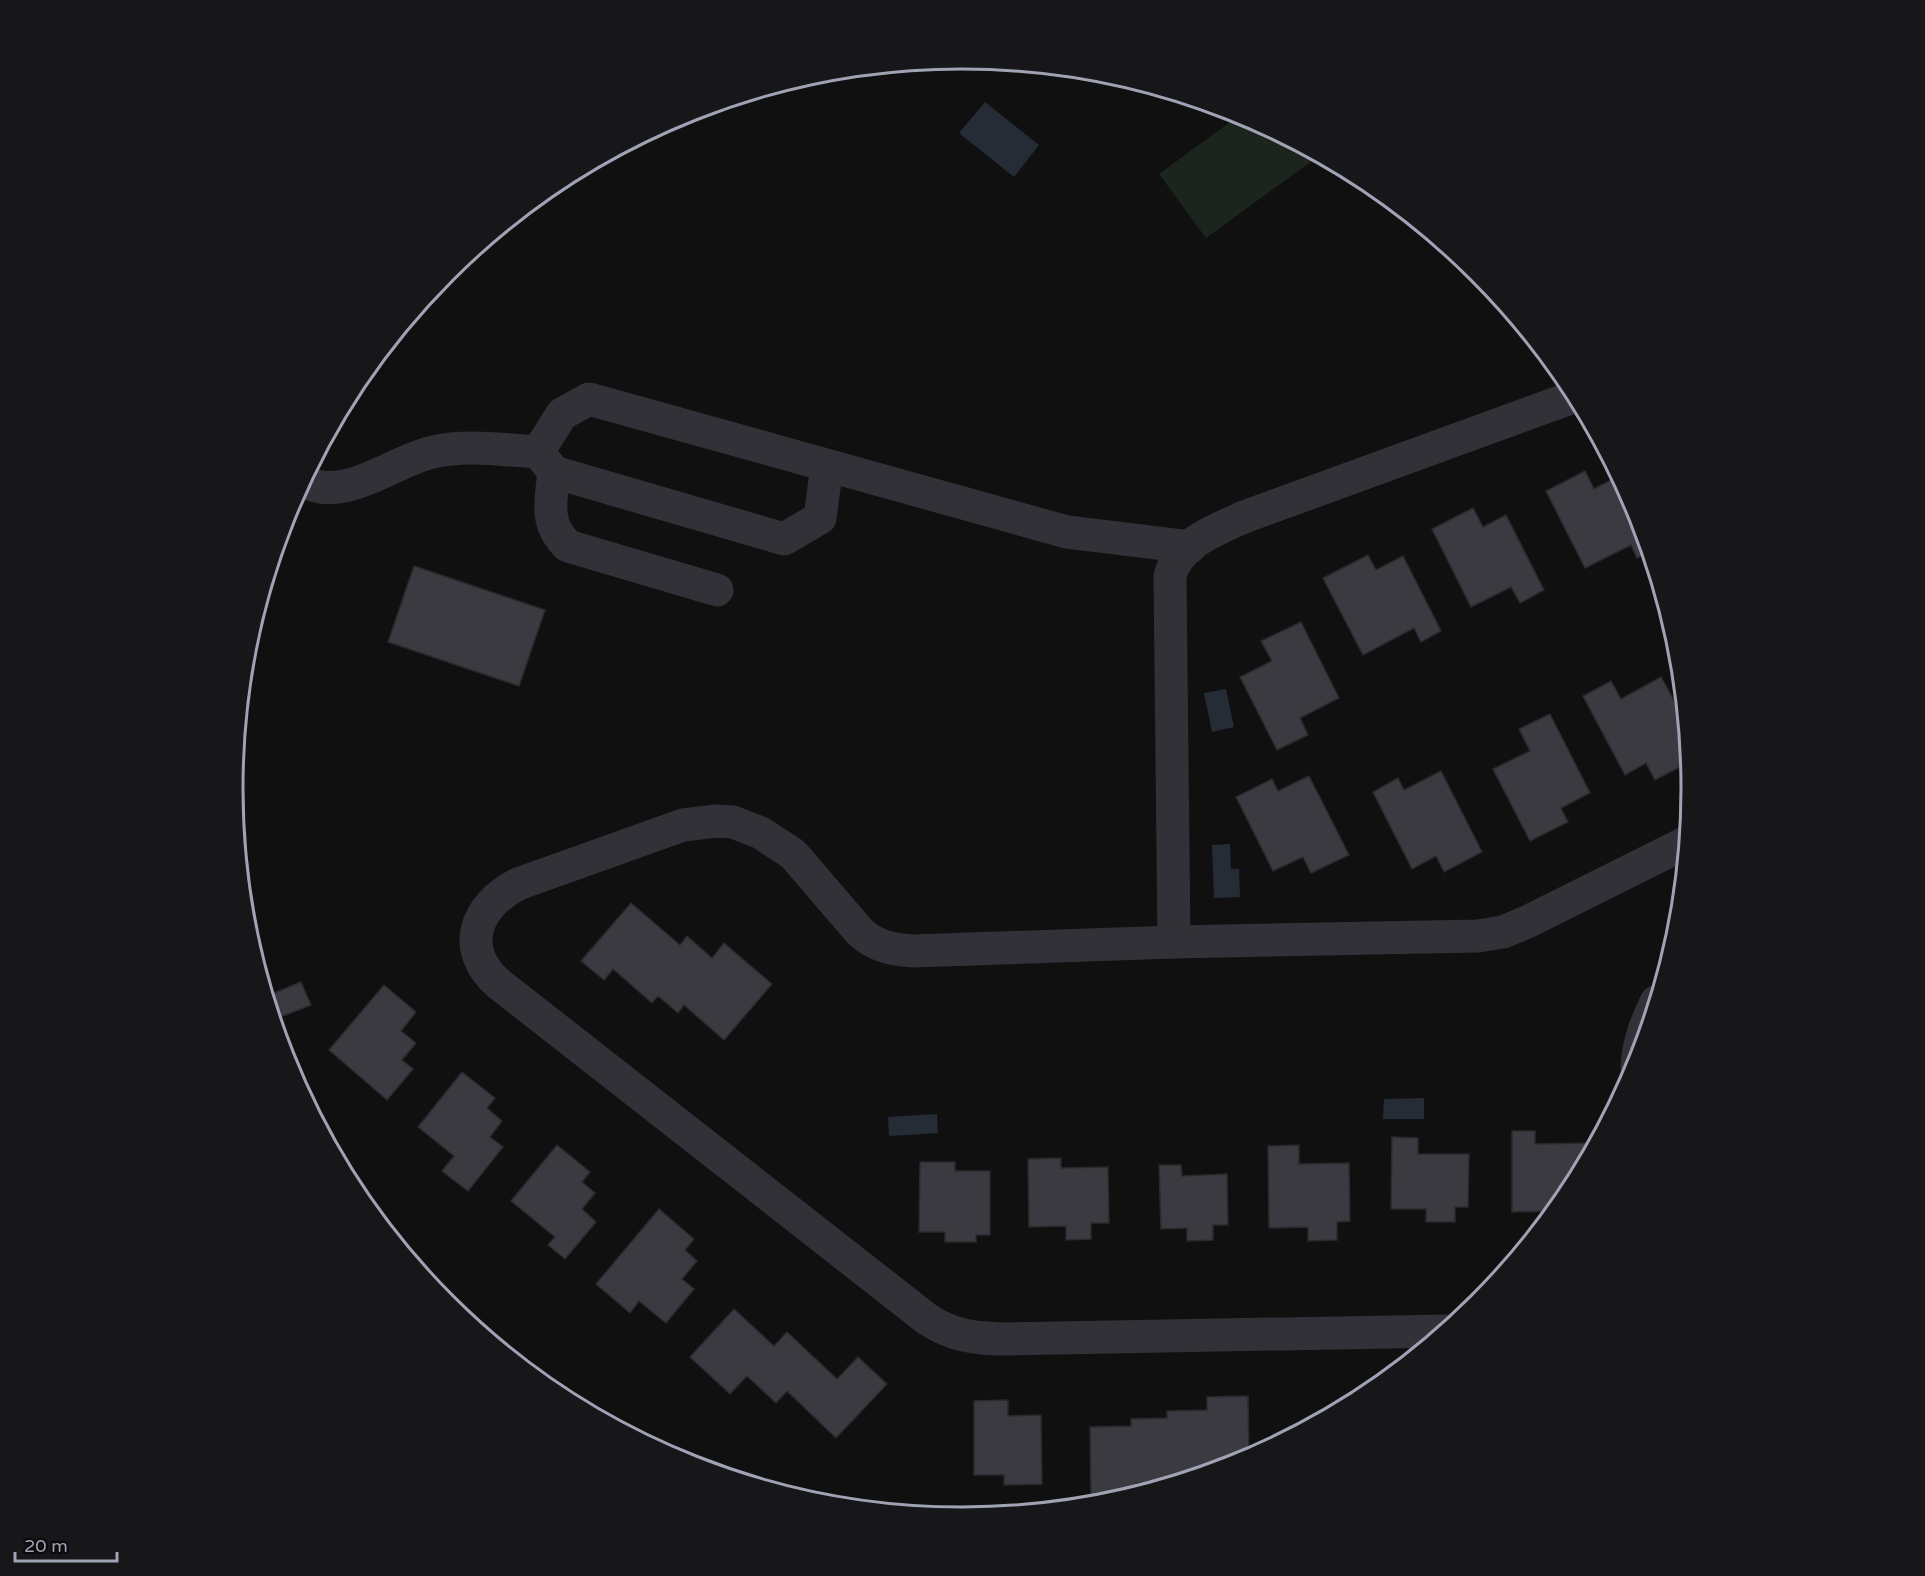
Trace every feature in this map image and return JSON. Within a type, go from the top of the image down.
[{"type":"street","points":[[717,590],[568,546],[558,536],[549,510],[546,462],[562,414],[589,399],[1067,532],[1190,547]]},
{"type":"street","points":[[1174,942],[1170,577],[1177,560],[1190,547],[1222,528],[1272,505],[1567,399]]},
{"type":"street","points":[[311,485],[330,489],[349,485],[432,452],[464,447],[546,462],[784,539],[820,518],[827,465]]},
{"type":"street","points":[[1434,1331],[1000,1339],[978,1339],[955,1334],[927,1319],[499,984],[484,966],[477,951],[475,939],[480,920],[487,908],[505,892],[519,884],[676,828],[701,822],[725,821],[740,824],[761,833],[793,854],[866,938],[887,948],[913,951],[1174,942],[1466,937],[1495,934],[1527,922],[1679,846]]},
{"type":"shaded area","points":[[985,102],[1039,145],[1014,177],[959,133]]},
{"type":"shaded area","points":[[1231,121],[1281,143],[1313,160],[1206,238],[1159,174]]},
{"type":"shaded area","points":[[1226,689],[1234,727],[1212,732],[1204,693]]},
{"type":"shaded area","points":[[1230,844],[1231,869],[1239,869],[1240,897],[1214,898],[1212,845]]},
{"type":"shaded area","points":[[1424,1098],[1424,1119],[1383,1119],[1384,1099]]},
{"type":"shaded area","points":[[937,1114],[938,1133],[889,1136],[888,1117]]},
{"type":"building","points":[[1585,471],[1594,489],[1612,480],[1642,555],[1637,558],[1631,545],[1585,568],[1546,491]]},
{"type":"building","points":[[1473,508],[1483,527],[1506,515],[1544,590],[1520,603],[1511,587],[1471,607],[1432,529]]},
{"type":"building","points":[[1368,555],[1376,570],[1403,556],[1441,631],[1421,642],[1414,628],[1363,655],[1323,578]]},
{"type":"building","points":[[414,566],[545,610],[519,686],[388,642]]},
{"type":"building","points":[[1301,622],[1339,698],[1300,718],[1308,735],[1277,750],[1240,677],[1272,661],[1261,641]]},
{"type":"building","points":[[1661,677],[1676,704],[1681,766],[1655,780],[1646,763],[1625,775],[1583,696],[1611,681],[1621,699]]},
{"type":"building","points":[[1550,714],[1590,793],[1561,808],[1568,822],[1530,841],[1493,769],[1530,751],[1519,729]]},
{"type":"building","points":[[1441,771],[1482,852],[1444,872],[1436,856],[1412,869],[1373,792],[1398,778],[1404,790]]},
{"type":"building","points":[[1309,776],[1349,855],[1311,873],[1303,857],[1273,871],[1236,797],[1272,779],[1278,791]]},
{"type":"building","points":[[631,903],[680,945],[687,936],[712,958],[724,943],[772,984],[724,1040],[684,1005],[678,1013],[658,996],[652,1003],[613,969],[604,980],[581,961]]},
{"type":"building","points":[[301,982],[311,1005],[281,1017],[274,993]]},
{"type":"building","points":[[384,985],[416,1012],[401,1031],[416,1043],[402,1060],[413,1069],[387,1100],[329,1050]]},
{"type":"building","points":[[462,1072],[495,1098],[487,1108],[502,1121],[490,1137],[503,1147],[468,1191],[442,1171],[454,1156],[418,1127]]},
{"type":"building","points":[[1512,1131],[1535,1131],[1535,1144],[1588,1143],[1543,1211],[1512,1212]]},
{"type":"building","points":[[1392,1137],[1418,1138],[1418,1154],[1469,1154],[1468,1207],[1455,1207],[1455,1222],[1426,1222],[1426,1209],[1391,1209]]},
{"type":"building","points":[[557,1145],[590,1172],[582,1182],[595,1193],[582,1209],[596,1222],[565,1259],[548,1245],[555,1237],[511,1201]]},
{"type":"building","points":[[1299,1145],[1299,1164],[1349,1163],[1350,1221],[1337,1222],[1337,1240],[1308,1241],[1308,1227],[1269,1228],[1268,1146]]},
{"type":"building","points":[[1061,1158],[1061,1168],[1108,1167],[1109,1223],[1091,1223],[1091,1239],[1066,1240],[1066,1226],[1029,1227],[1028,1159]]},
{"type":"building","points":[[920,1162],[955,1162],[955,1171],[990,1171],[990,1235],[976,1235],[976,1242],[945,1242],[945,1232],[919,1232]]},
{"type":"building","points":[[1159,1165],[1181,1165],[1182,1176],[1227,1174],[1228,1225],[1213,1225],[1213,1240],[1187,1241],[1187,1228],[1161,1229]]},
{"type":"building","points":[[659,1209],[694,1239],[685,1250],[697,1261],[682,1279],[694,1289],[666,1323],[639,1301],[630,1313],[596,1284]]},
{"type":"building","points":[[734,1309],[774,1346],[787,1332],[837,1379],[858,1357],[887,1384],[836,1438],[787,1391],[776,1403],[747,1376],[730,1394],[690,1357]]},
{"type":"building","points":[[1248,1396],[1249,1447],[1194,1469],[1150,1483],[1136,1483],[1136,1486],[1091,1495],[1090,1427],[1131,1426],[1131,1419],[1167,1418],[1167,1411],[1207,1410],[1207,1397]]},
{"type":"building","points":[[1008,1400],[1008,1416],[1041,1415],[1042,1484],[1004,1485],[1004,1475],[974,1475],[974,1401]]}]
